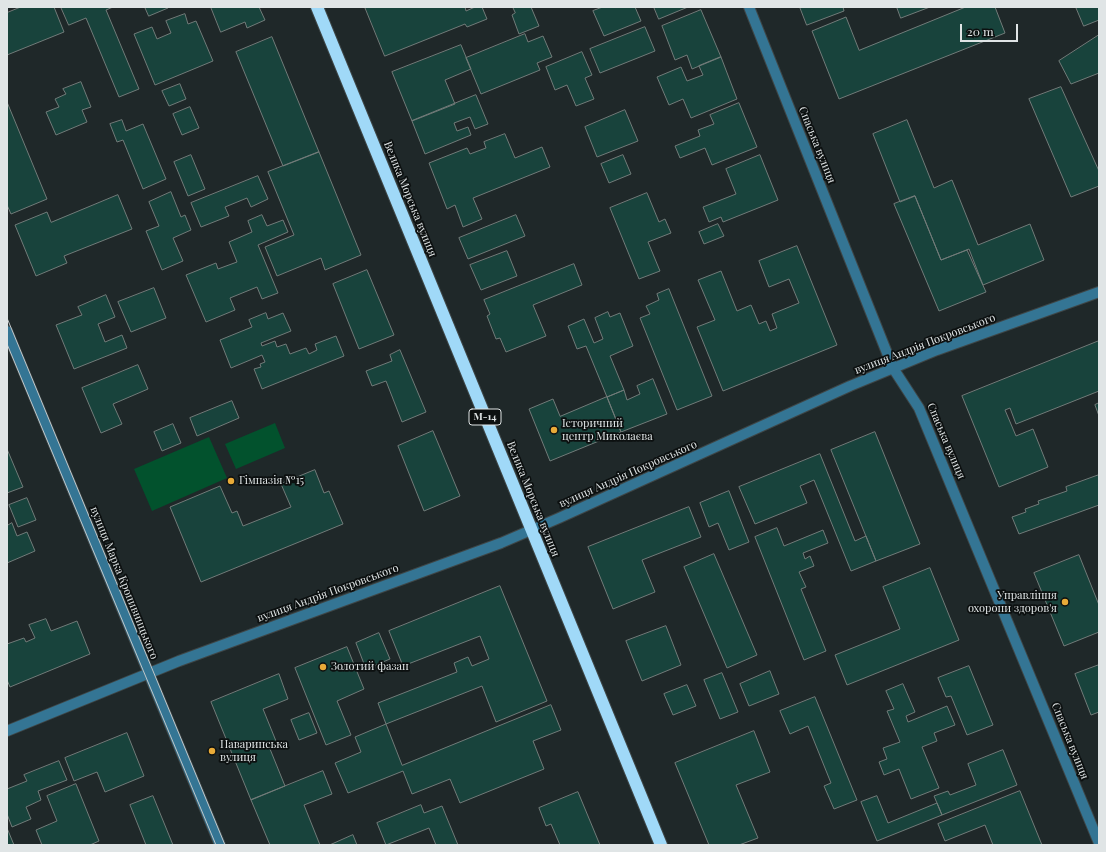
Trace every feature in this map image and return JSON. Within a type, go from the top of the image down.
[{"type":"highway","name":"Велика Морська вулиця","points":[[317,7],[661,845]]},
{"type":"street","name":"Спаська вулиця","points":[[749,7],[893,368],[919,408],[1099,843]]},
{"type":"street","name":"вулиця Андрія Покровського","points":[[7,731],[179,660],[501,543],[574,512],[850,386],[937,350],[1099,292]]},
{"type":"street","name":"вулиця Марка Кропивницького","points":[[7,331],[220,845]]},
{"type":"green space","points":[[275,423],[285,448],[236,469],[225,444]]},
{"type":"green space","points":[[209,437],[227,478],[152,511],[134,469]]},
{"type":"building","points":[[21,7],[54,7],[64,32],[7,55],[7,13]]},
{"type":"building","points":[[61,7],[113,7],[106,10],[139,89],[119,97],[86,18],[69,25]]},
{"type":"building","points":[[145,7],[168,7],[168,8],[149,16]]},
{"type":"building","points":[[211,7],[259,7],[265,20],[247,28],[245,22],[221,32]]},
{"type":"building","points":[[365,7],[465,7],[466,11],[475,7],[482,7],[487,19],[467,27],[465,24],[385,56]]},
{"type":"building","points":[[513,7],[531,7],[539,26],[519,34],[512,15],[515,13]]},
{"type":"building","points":[[603,7],[635,7],[641,21],[604,36],[593,11]]},
{"type":"building","points":[[654,7],[688,7],[659,19]]},
{"type":"building","points":[[800,7],[843,7],[844,11],[807,25]]},
{"type":"building","points":[[897,7],[930,7],[901,18]]},
{"type":"building","points":[[966,7],[995,7],[1005,33],[839,99],[812,31],[846,17],[859,50]]},
{"type":"building","points":[[1076,7],[1099,7],[1099,20],[1084,26]]},
{"type":"building","points":[[701,10],[721,57],[692,69],[687,55],[675,60],[662,26]]},
{"type":"building","points":[[185,14],[188,24],[196,21],[213,61],[155,85],[134,34],[152,27],[157,39],[171,33],[166,21]]},
{"type":"building","points":[[645,27],[655,51],[600,73],[590,49]]},
{"type":"building","points":[[525,34],[528,42],[543,36],[552,57],[537,63],[540,70],[481,94],[466,58]]},
{"type":"building","points":[[1099,35],[1099,73],[1071,84],[1059,61]]},
{"type":"building","points":[[272,37],[319,152],[283,166],[236,52]]},
{"type":"building","points":[[461,45],[471,69],[445,80],[455,104],[412,121],[392,72]]},
{"type":"building","points":[[582,52],[592,75],[585,78],[594,99],[576,106],[567,85],[555,90],[546,67]]},
{"type":"building","points":[[721,57],[737,99],[691,118],[683,99],[669,105],[657,77],[681,67],[687,81],[703,75],[699,66]]},
{"type":"building","points":[[81,82],[91,107],[82,110],[87,122],[56,135],[46,112],[59,107],[55,99],[66,94],[63,89]]},
{"type":"building","points":[[180,84],[186,99],[169,106],[162,91]]},
{"type":"building","points":[[1061,87],[1099,171],[1099,186],[1071,197],[1029,99]]},
{"type":"building","points":[[476,95],[488,124],[475,129],[470,117],[454,123],[457,131],[468,127],[471,135],[425,154],[412,121]]},
{"type":"building","points":[[7,102],[47,199],[11,214],[7,205]]},
{"type":"building","points":[[739,103],[757,147],[712,165],[705,148],[680,158],[675,146],[700,136],[698,130],[714,124],[710,115]]},
{"type":"building","points":[[190,107],[199,128],[182,135],[173,114]]},
{"type":"building","points":[[625,110],[638,141],[597,157],[585,127]]},
{"type":"building","points":[[122,120],[126,131],[143,124],[166,179],[143,189],[123,140],[117,142],[110,124]]},
{"type":"building","points":[[907,120],[934,188],[952,180],[978,245],[1030,224],[1044,260],[983,285],[969,249],[941,260],[915,196],[900,202],[873,134]]},
{"type":"building","points":[[505,134],[515,158],[542,147],[550,167],[473,198],[482,219],[463,227],[455,205],[447,209],[429,163],[467,148],[470,154],[486,148],[484,142]]},
{"type":"building","points":[[319,152],[361,255],[325,270],[321,258],[277,276],[265,247],[294,235],[268,172]]},
{"type":"building","points":[[191,155],[205,189],[188,196],[174,162]]},
{"type":"building","points":[[623,155],[631,174],[609,183],[601,164]]},
{"type":"building","points":[[760,155],[778,200],[723,222],[721,217],[709,222],[703,207],[736,194],[726,169]]},
{"type":"building","points":[[258,176],[268,199],[251,207],[247,198],[225,207],[229,216],[201,227],[191,203]]},
{"type":"building","points":[[171,192],[181,217],[185,215],[191,230],[173,238],[183,261],[162,270],[146,231],[159,226],[149,202]]},
{"type":"building","points":[[647,193],[659,222],[665,219],[671,233],[648,242],[660,271],[639,279],[610,208]]},
{"type":"building","points":[[118,195],[132,229],[64,256],[67,263],[36,276],[15,225],[47,212],[51,222]]},
{"type":"building","points":[[915,196],[941,260],[967,250],[986,292],[939,311],[894,204]]},
{"type":"building","points":[[262,215],[267,226],[283,220],[288,232],[258,245],[278,293],[262,299],[257,287],[230,298],[235,310],[206,322],[186,275],[216,263],[218,269],[237,262],[229,242],[252,232],[248,221]]},
{"type":"building","points":[[516,215],[525,236],[468,259],[459,238]]},
{"type":"building","points":[[718,224],[724,236],[704,244],[699,232]]},
{"type":"building","points":[[797,246],[837,345],[723,391],[697,327],[715,320],[698,280],[721,271],[737,311],[751,305],[759,324],[766,321],[770,331],[777,328],[772,314],[799,303],[789,279],[769,287],[759,261]]},
{"type":"building","points":[[507,251],[517,276],[481,290],[470,265]]},
{"type":"building","points":[[574,264],[582,285],[533,305],[546,336],[506,352],[500,338],[496,339],[487,316],[490,314],[484,300]]},
{"type":"building","points":[[367,270],[394,335],[359,349],[333,284]]},
{"type":"building","points":[[154,288],[166,318],[131,332],[118,302]]},
{"type":"building","points":[[669,289],[712,396],[677,410],[640,318],[650,314],[646,306],[659,300],[657,294]]},
{"type":"building","points":[[106,295],[115,317],[98,324],[105,342],[122,335],[127,348],[74,369],[56,325],[82,315],[78,307]]},
{"type":"building","points":[[608,312],[610,317],[620,313],[633,346],[610,356],[624,390],[607,397],[586,346],[577,349],[568,326],[584,319],[594,343],[603,339],[595,318]]},
{"type":"building","points":[[266,313],[268,319],[283,313],[291,331],[261,343],[262,346],[275,341],[277,347],[286,344],[290,354],[306,348],[309,354],[317,350],[315,344],[336,336],[344,356],[262,389],[254,369],[261,367],[260,364],[265,362],[262,355],[231,368],[220,340],[252,327],[249,320]]},
{"type":"building","points":[[1099,341],[1099,391],[1016,424],[1010,408],[1005,410],[1016,436],[1033,429],[1048,467],[999,487],[962,396]]},
{"type":"building","points":[[400,350],[426,412],[402,422],[386,381],[372,386],[366,371],[392,361],[390,355]]},
{"type":"building","points":[[138,365],[148,389],[113,404],[122,424],[101,433],[82,388]]},
{"type":"building","points":[[653,379],[667,414],[621,432],[607,397],[624,390],[627,400],[640,394],[637,386]]},
{"type":"building","points":[[607,397],[621,432],[550,461],[529,409],[553,399],[560,416]]},
{"type":"building","points":[[232,401],[239,418],[197,436],[190,418]]},
{"type":"building","points":[[1099,403],[1099,416],[1095,405]]},
{"type":"building","points":[[173,424],[181,443],[162,451],[154,432]]},
{"type":"building","points":[[433,431],[460,496],[424,511],[398,446]]},
{"type":"building","points":[[875,432],[920,544],[876,561],[831,450]]},
{"type":"building","points":[[7,449],[23,487],[7,493]]},
{"type":"building","points":[[820,454],[855,541],[866,536],[876,561],[851,571],[814,480],[800,486],[807,503],[755,524],[739,487]]},
{"type":"building","points":[[315,470],[324,493],[329,491],[343,524],[201,582],[170,507],[220,486],[232,513],[237,511],[243,526],[291,507],[281,484]]},
{"type":"building","points":[[1099,475],[1099,505],[1019,534],[1012,517],[1026,512],[1025,509],[1039,504],[1038,501],[1067,491],[1066,487]]},
{"type":"building","points":[[729,491],[749,542],[729,550],[718,523],[709,527],[700,503]]},
{"type":"building","points":[[27,498],[36,520],[18,527],[9,505]]},
{"type":"building","points":[[689,507],[701,537],[642,560],[655,592],[613,609],[588,547]]},
{"type":"building","points":[[12,523],[17,536],[27,532],[35,551],[7,563],[7,526]]},
{"type":"building","points":[[777,528],[784,546],[823,530],[828,543],[803,553],[805,559],[810,556],[814,566],[799,572],[806,587],[801,589],[826,651],[804,660],[755,537]]},
{"type":"building","points":[[714,554],[757,655],[727,668],[684,567]]},
{"type":"building","points":[[1079,555],[1099,605],[1099,632],[1064,646],[1034,573]]},
{"type":"building","points":[[930,568],[959,640],[847,685],[835,655],[900,629],[883,587]]},
{"type":"building","points":[[500,586],[547,701],[496,722],[482,686],[386,724],[378,703],[457,672],[454,663],[468,657],[472,666],[489,659],[480,636],[403,666],[389,631]]},
{"type":"building","points":[[46,619],[51,631],[77,621],[90,654],[10,687],[7,680],[7,644],[24,638],[26,642],[35,638],[29,625]]},
{"type":"building","points":[[666,626],[681,665],[642,681],[626,641]]},
{"type":"building","points":[[379,633],[390,659],[366,669],[356,643]]},
{"type":"building","points":[[347,647],[364,689],[337,701],[351,735],[326,745],[295,668]]},
{"type":"building","points":[[1099,665],[1099,712],[1091,715],[1075,674]]},
{"type":"building","points":[[969,666],[993,725],[967,735],[951,696],[946,697],[938,678]]},
{"type":"building","points":[[770,671],[779,694],[749,706],[740,684]]},
{"type":"building","points":[[722,673],[738,712],[720,719],[704,680]]},
{"type":"building","points":[[279,674],[288,699],[263,709],[278,746],[270,749],[285,786],[251,800],[211,702]]},
{"type":"building","points":[[903,684],[915,712],[906,716],[908,722],[947,706],[955,725],[934,733],[937,741],[922,747],[939,788],[911,799],[899,769],[884,775],[879,762],[887,759],[883,748],[900,742],[887,711],[894,709],[886,691]]},
{"type":"building","points":[[687,685],[696,706],[673,715],[664,694]]},
{"type":"building","points":[[815,697],[857,800],[834,809],[824,786],[831,783],[808,726],[790,734],[780,711]]},
{"type":"building","points":[[551,705],[561,730],[533,741],[544,769],[460,803],[450,779],[412,794],[403,771],[348,793],[335,763],[361,752],[355,737],[386,724],[402,765]]},
{"type":"building","points":[[309,713],[317,733],[299,740],[291,720]]},
{"type":"building","points":[[754,731],[770,772],[736,785],[758,838],[739,845],[709,845],[675,763]]},
{"type":"building","points":[[127,733],[144,776],[105,792],[97,772],[74,781],[65,758]]},
{"type":"building","points":[[1003,750],[1017,785],[942,815],[934,796],[948,791],[950,795],[976,785],[968,764]]},
{"type":"building","points":[[59,761],[67,780],[38,791],[41,800],[26,807],[31,819],[12,827],[7,814],[7,789],[27,781],[24,775]]},
{"type":"building","points":[[323,771],[332,794],[304,805],[320,845],[270,845],[251,800]]},
{"type":"building","points":[[76,784],[99,841],[90,845],[42,845],[36,830],[57,821],[47,796]]},
{"type":"building","points":[[1020,791],[1042,845],[993,845],[985,825],[945,841],[938,824]]},
{"type":"building","points":[[578,792],[600,845],[560,845],[551,824],[546,826],[539,808]]},
{"type":"building","points":[[153,796],[173,845],[146,845],[130,805]]},
{"type":"building","points":[[877,796],[888,823],[937,803],[942,815],[877,841],[861,802]]},
{"type":"building","points":[[421,805],[424,813],[442,806],[458,845],[436,845],[429,828],[386,845],[377,823]]},
{"type":"building","points":[[7,828],[14,845],[7,845]]},
{"type":"building","points":[[353,835],[357,845],[330,845]]},
{"type":"tram line","points":[[7,318],[225,845]]},
{"type":"tram line","points":[[7,344],[216,845]]},
{"type":"place","name":"Історичний центр Миколаєва","points":[[554,430]]},
{"type":"place","name":"Гімназія №15","points":[[231,481]]},
{"type":"place","name":"Управління охорони здоров'я","points":[[1065,602]]},
{"type":"place","name":"Золотий фазан","points":[[323,667]]},
{"type":"place","name":"Наваринська вулиця","points":[[212,751]]}]
